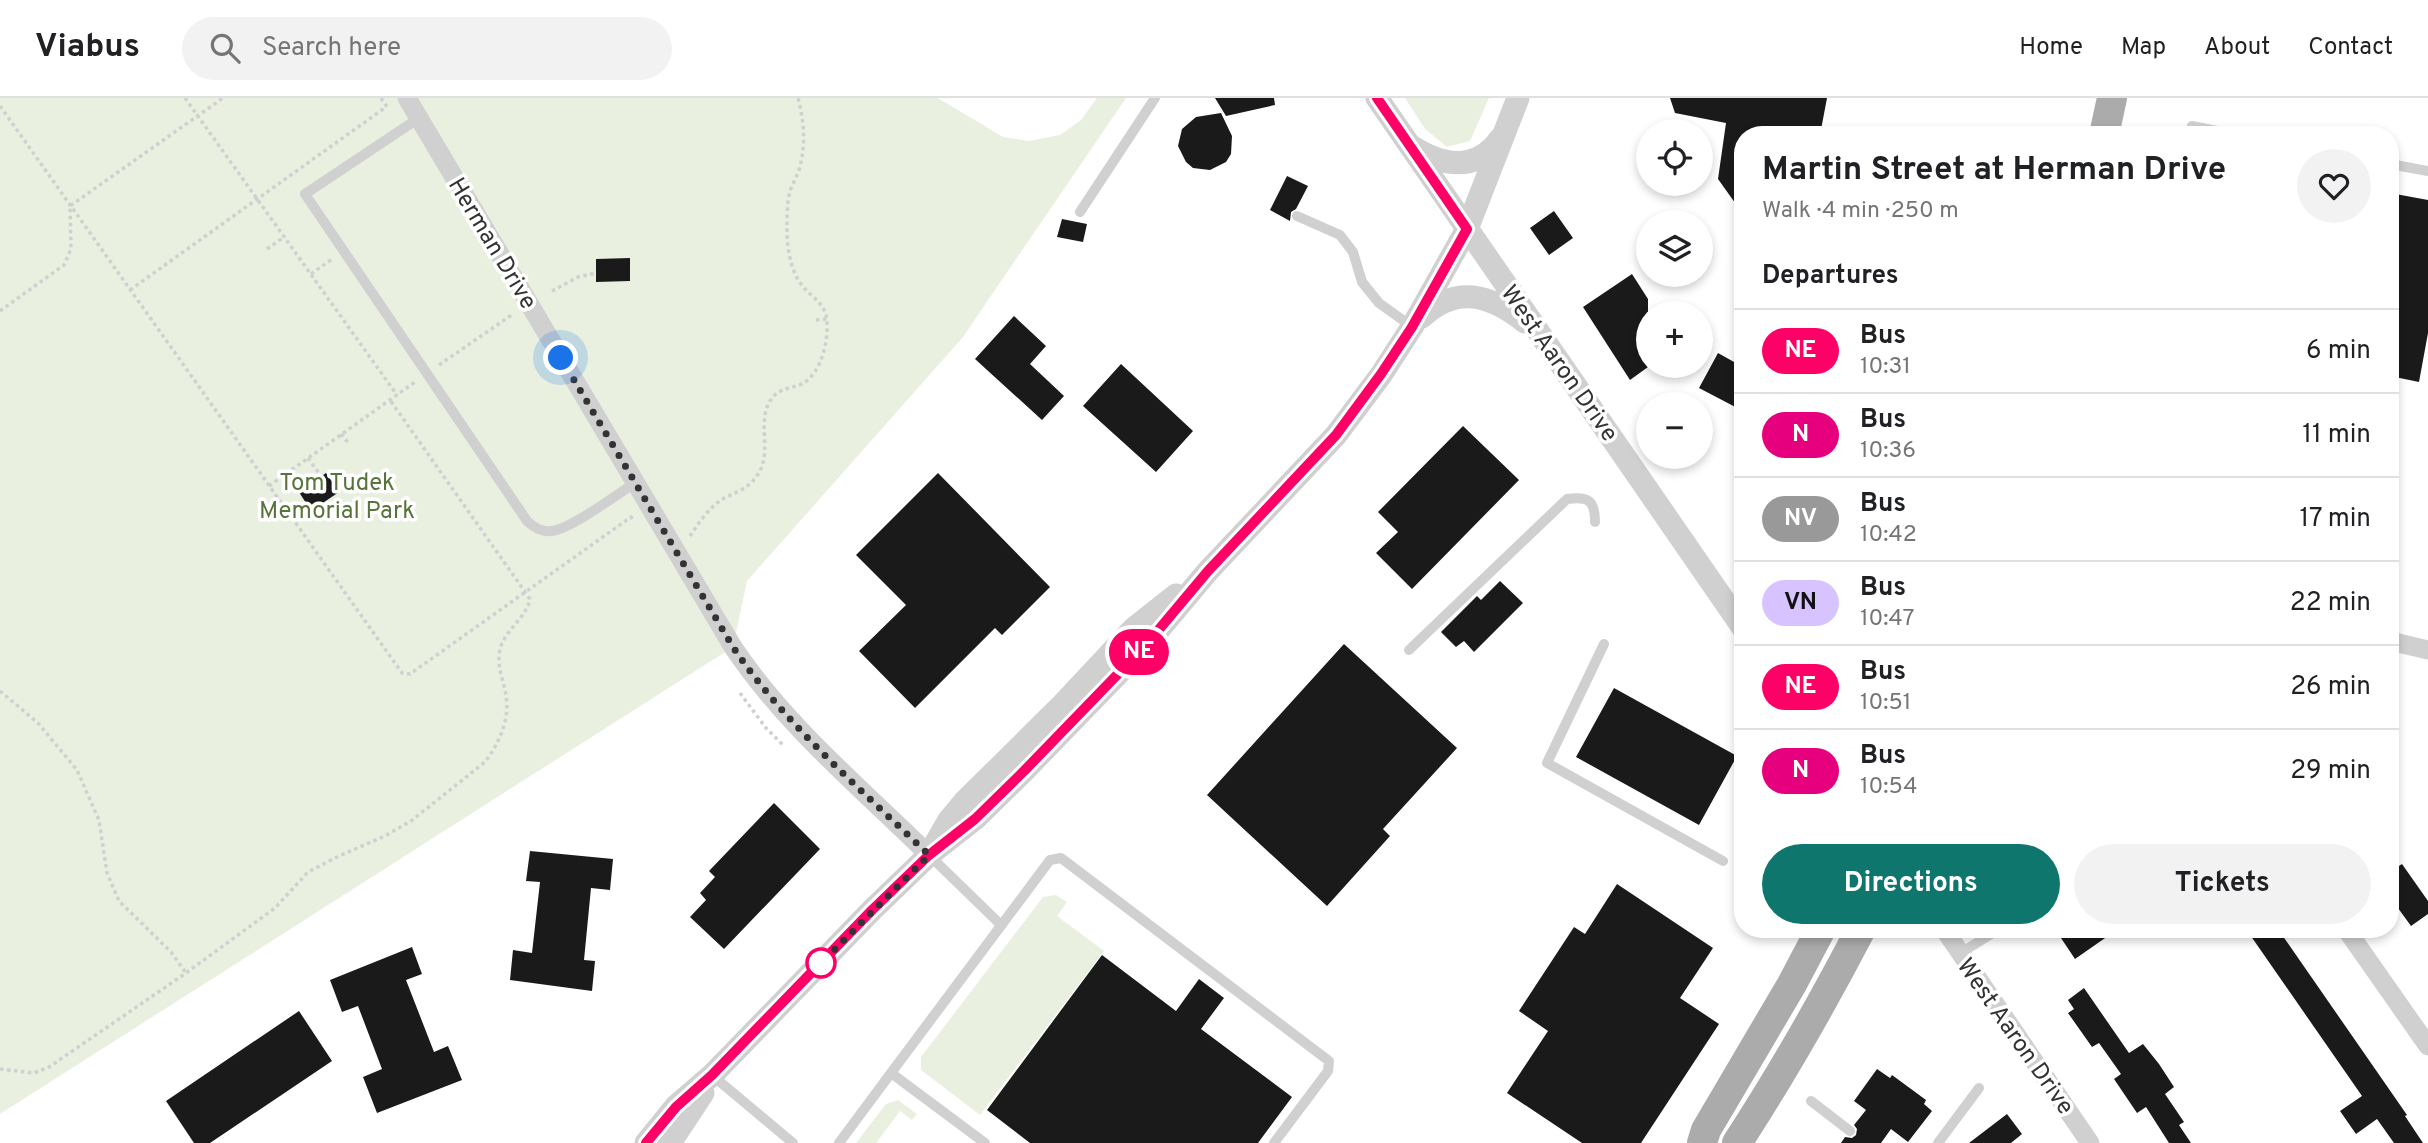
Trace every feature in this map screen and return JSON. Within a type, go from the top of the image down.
[{"type":"main road","points":[[2106,126],[2112,98]]},
{"type":"main road","points":[[1702,1143],[1706,1130],[1816,938]]},
{"type":"main road","points":[[1737,1143],[1823,1002],[1856,938]]},
{"type":"street","name":"Herman Drive","points":[[407,98],[754,679],[777,706],[929,855]]},
{"type":"street","name":"West Aaron Drive","points":[[1377,98],[1734,615]]},
{"type":"street","points":[[646,1143],[676,1107],[712,1075],[929,855],[949,820],[964,802],[1060,707],[1133,629],[1208,571],[1336,435],[1412,327],[1467,229],[1518,98]]},
{"type":"street","points":[[1408,145],[1434,159],[1457,163],[1483,156],[1492,150],[1506,130]]},
{"type":"street","points":[[1412,327],[1441,303],[1464,295],[1509,310],[1538,333]]},
{"type":"street","points":[[2399,643],[2428,650]]},
{"type":"street","name":"West Aaron Drive","points":[[1949,938],[2090,1143]]},
{"type":"street","points":[[2352,938],[2428,1046]]},
{"type":"street","points":[[670,1143],[712,1075]]},
{"type":"lane","points":[[1080,212],[1155,98]]},
{"type":"lane","points":[[419,118],[305,194],[527,521],[537,530],[553,531],[568,525],[635,483]]},
{"type":"lane","points":[[2399,166],[2428,171]]},
{"type":"lane","points":[[1297,216],[1340,235],[1353,252],[1362,282],[1379,303],[1412,327]]},
{"type":"lane","points":[[1409,650],[1567,499],[1580,497],[1590,501],[1595,509],[1595,522]]},
{"type":"lane","points":[[1604,644],[1547,763],[1723,861]]},
{"type":"lane","points":[[929,855],[1001,925]]},
{"type":"lane","points":[[839,1143],[1050,860],[1061,858],[1329,1061],[1328,1071],[1274,1143]]},
{"type":"lane","points":[[1959,954],[1985,938]]},
{"type":"lane","points":[[891,1073],[985,1143]]},
{"type":"lane","points":[[712,1075],[793,1143]]},
{"type":"lane","points":[[1938,1143],[1979,1088]]},
{"type":"lane","points":[[1811,1101],[1850,1131]]},
{"type":"path","points":[[185,98],[397,394]]},
{"type":"path","points":[[71,206],[223,98]]},
{"type":"path","points":[[381,98],[394,117]]},
{"type":"path","points":[[686,540],[714,505],[749,485],[757,477],[764,461],[765,413],[774,395],[802,384],[814,374],[822,355],[826,311],[802,285],[789,257],[789,195],[800,165],[804,130],[797,98]]},
{"type":"path","points":[[0,106],[405,675],[631,517]]},
{"type":"path","points":[[130,290],[386,107]]},
{"type":"path","points":[[0,311],[64,265],[71,249],[71,206]]},
{"type":"path","points":[[268,249],[284,237]]},
{"type":"path","points":[[311,274],[320,267]]},
{"type":"path","points":[[552,291],[578,277],[596,273]]},
{"type":"path","points":[[437,366],[519,310]]},
{"type":"path","points":[[816,320],[827,319]]},
{"type":"path","points":[[269,486],[419,379]]},
{"type":"path","points":[[0,1069],[34,1073],[44,1070],[186,973],[275,908],[308,872],[411,821],[485,762],[494,750],[502,734],[507,711],[499,651],[506,635],[530,603],[530,599],[390,400]]},
{"type":"path","points":[[341,434],[349,444]]},
{"type":"path","points":[[308,458],[321,476]]},
{"type":"path","points":[[292,517],[306,507]]},
{"type":"path","points":[[0,691],[38,723],[77,769],[99,820],[107,873],[119,901],[171,952],[186,973]]},
{"type":"green space","name":"Tom Tudek Memorial Park","points":[[0,98],[938,98],[1003,137],[1029,141],[1060,135],[1081,120],[1097,98],[1126,98],[963,337],[747,581],[733,647],[0,1114]]},
{"type":"green space","points":[[1405,98],[1489,98],[1470,141],[1447,147],[1425,129]]},
{"type":"green space","points":[[1056,895],[1067,902],[1057,916],[1104,951],[980,1115],[921,1070],[921,1057],[1043,897]]},
{"type":"green space","points":[[898,1100],[917,1114],[912,1120],[900,1111],[876,1143],[856,1143],[886,1104]]},
{"type":"building","points":[[1215,98],[1274,98],[1275,105],[1226,116]]},
{"type":"building","points":[[1670,98],[1827,98],[1822,126],[1734,126],[1734,201],[1718,179],[1726,123],[1675,113]]},
{"type":"building","points":[[1221,113],[1232,136],[1231,154],[1226,162],[1210,170],[1193,168],[1186,162],[1178,146],[1182,129],[1196,117]]},
{"type":"building","points":[[1287,176],[1308,186],[1296,209],[1291,212],[1290,221],[1270,210]]},
{"type":"building","points":[[2399,195],[2428,200],[2428,333],[2419,382],[2399,378]]},
{"type":"building","points":[[1554,211],[1573,238],[1549,255],[1530,228]]},
{"type":"building","points":[[1062,219],[1087,224],[1083,242],[1057,237]]},
{"type":"building","points":[[630,258],[630,281],[596,282],[596,259]]},
{"type":"building","points":[[1632,274],[1636,287],[1640,287],[1648,301],[1636,301],[1636,376],[1630,380],[1583,307]]},
{"type":"building","points":[[1014,316],[1046,346],[1030,364],[1064,396],[1042,420],[975,359]]},
{"type":"building","points":[[1718,353],[1734,362],[1734,406],[1713,395],[1713,392],[1699,388],[1704,378],[1713,378],[1713,362]]},
{"type":"building","points":[[1121,364],[1193,431],[1156,472],[1083,406]]},
{"type":"building","points":[[1463,426],[1519,480],[1412,589],[1376,553],[1398,532],[1378,512]]},
{"type":"building","points":[[326,473],[339,492],[311,511],[299,492]]},
{"type":"building","points":[[938,473],[1050,587],[1002,635],[995,628],[915,708],[859,651],[906,605],[856,555]]},
{"type":"building","points":[[1500,581],[1523,603],[1474,652],[1464,641],[1456,647],[1441,632],[1477,596],[1481,600]]},
{"type":"building","points":[[1344,644],[1457,748],[1383,829],[1390,836],[1327,906],[1207,795]]},
{"type":"building","points":[[1614,688],[1734,754],[1734,761],[1699,825],[1576,757]]},
{"type":"building","points":[[774,803],[820,849],[724,949],[690,917],[706,900],[700,893],[715,877],[709,871]]},
{"type":"building","points":[[530,851],[613,859],[610,890],[591,888],[584,960],[595,961],[592,991],[510,980],[513,950],[532,953],[540,882],[526,881]]},
{"type":"building","points":[[2402,864],[2428,901],[2428,914],[2411,926],[2399,909],[2399,866]]},
{"type":"building","points":[[1617,884],[1713,948],[1680,998],[1719,1024],[1641,1143],[1582,1143],[1507,1093],[1548,1031],[1519,1011],[1574,927],[1585,934]]},
{"type":"building","points":[[2061,938],[2105,938],[2075,959]]},
{"type":"building","points":[[2252,938],[2284,938],[2407,1115],[2405,1116],[2423,1143],[2394,1143],[2377,1119],[2356,1134],[2340,1111],[2362,1096]]},
{"type":"building","points":[[412,947],[422,974],[406,980],[434,1052],[448,1046],[462,1080],[377,1113],[363,1077],[382,1069],[358,1006],[342,1012],[330,980]]},
{"type":"building","points":[[1102,955],[1176,1011],[1199,979],[1224,998],[1201,1029],[1292,1097],[1258,1143],[1030,1143],[987,1110]]},
{"type":"building","points":[[2084,988],[2129,1053],[2143,1044],[2159,1064],[2174,1087],[2165,1094],[2184,1122],[2179,1125],[2191,1143],[2169,1143],[2146,1107],[2137,1113],[2114,1079],[2121,1074],[2099,1043],[2092,1047],[2068,1013],[2074,1009],[2068,1000]]},
{"type":"building","points":[[299,1011],[332,1061],[210,1143],[194,1143],[166,1101]]},
{"type":"building","points":[[1877,1069],[1890,1078],[1892,1075],[1926,1100],[1924,1104],[1932,1111],[1908,1142],[1891,1129],[1881,1143],[1841,1143],[1845,1137],[1852,1138],[1856,1135],[1857,1129],[1854,1125],[1866,1110],[1854,1101]]},
{"type":"building","points":[[2007,1114],[2022,1134],[2011,1143],[1969,1143]]},
{"type":"bus line","name":"NE","points":[[646,1143],[676,1107],[712,1075],[872,910],[929,855],[975,819],[1145,646],[1208,571],[1318,456],[1381,374],[1412,327],[1467,229],[1377,98]]},
{"type":"route","points":[[561,358],[754,679],[777,706],[929,855],[821,963]]}]
